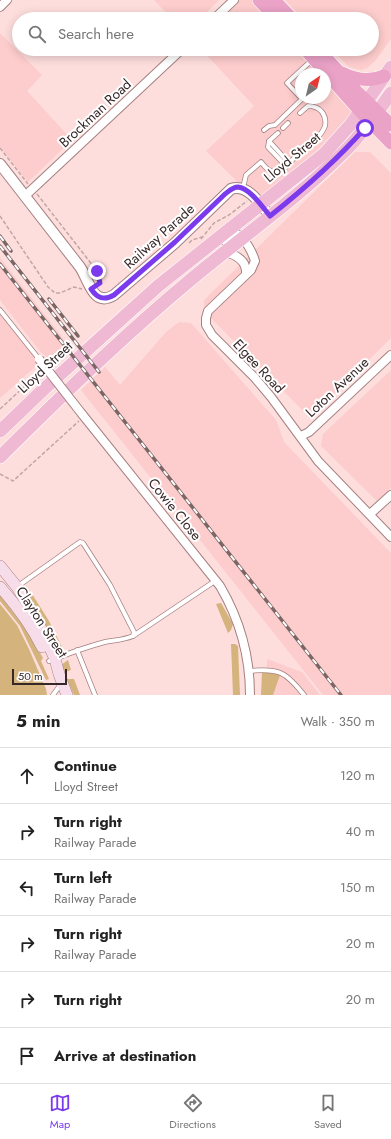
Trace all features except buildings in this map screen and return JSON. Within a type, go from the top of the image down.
[{"type":"highway","points":[[259,0],[270,12]]},
{"type":"highway","points":[[274,0],[285,12]]},
{"type":"highway","points":[[316,56],[363,106],[374,116],[391,125]]},
{"type":"highway","points":[[318,56],[337,70],[352,78],[374,79],[388,71]]},
{"type":"highway","points":[[337,70],[363,106]]},
{"type":"highway","points":[[374,116],[391,143]]},
{"type":"main road","name":"Lloyd Street","points":[[0,431],[152,291],[324,154],[351,124],[388,71]]},
{"type":"main road","points":[[0,457],[103,356],[188,282],[302,190],[344,152],[391,93]]},
{"type":"main road","points":[[0,463],[26,431]]},
{"type":"main road","name":"Clayton Street","points":[[0,566],[16,587],[37,620],[67,695]]},
{"type":"main road","name":"Clayton Street","points":[[0,587],[36,635],[52,660]]},
{"type":"street","points":[[0,7],[7,0]]},
{"type":"street","points":[[221,12],[234,0]]},
{"type":"street","name":"Brockman Road","points":[[29,193],[175,56]]},
{"type":"street","points":[[0,164],[29,193],[86,276],[89,290]]},
{"type":"street","name":"Railway Parade","points":[[89,290],[99,298],[108,299],[114,295],[175,242],[231,189],[239,187],[242,188]]},
{"type":"street","points":[[242,188],[250,192],[270,216]]},
{"type":"street","points":[[208,246],[235,234],[239,235],[242,239]]},
{"type":"street","name":"Elgee Road","points":[[242,239],[250,248],[255,261],[251,270],[208,311],[206,324],[212,335],[255,378],[271,397],[318,461],[391,537]]},
{"type":"street","points":[[225,252],[241,260],[245,264],[246,274]]},
{"type":"street","name":"Loton Avenue","points":[[300,436],[308,432],[391,355]]},
{"type":"street","name":"Cowie Close","points":[[39,359],[81,417],[216,581],[228,599],[246,646],[250,695]]},
{"type":"street","points":[[370,514],[391,495]]},
{"type":"lane","points":[[265,0],[272,12]]},
{"type":"lane","points":[[299,68],[309,56]]},
{"type":"lane","points":[[295,73],[287,83],[295,91]]},
{"type":"lane","points":[[264,130],[269,126],[275,125],[296,104]]},
{"type":"lane","points":[[242,188],[246,175],[261,162],[268,170],[273,172],[280,171],[308,147],[324,127],[325,118],[321,111],[316,107],[308,106],[300,113]]},
{"type":"lane","points":[[283,128],[288,123]]},
{"type":"lane","points":[[278,133],[269,141],[288,165]]},
{"type":"lane","points":[[0,310],[39,359]]},
{"type":"lane","points":[[16,587],[80,542],[83,543],[110,585],[134,632],[133,636]]},
{"type":"lane","points":[[52,660],[77,650],[133,636],[216,581]]},
{"type":"lane","points":[[77,650],[95,695]]},
{"type":"lane","points":[[249,670],[266,669],[280,672],[290,679],[304,695]]},
{"type":"lane","points":[[53,695],[60,679]]},
{"type":"path","points":[[0,148],[29,193],[97,271],[100,283],[89,290],[74,287],[60,293],[55,293],[48,287],[0,216]]},
{"type":"path","points":[[0,409],[41,372]]},
{"type":"path","points":[[0,474],[13,481],[81,417]]},
{"type":"shaded area","points":[[154,0],[219,0],[207,12],[165,12]]},
{"type":"shaded area","points":[[234,0],[259,0],[270,12],[221,12]]},
{"type":"shaded area","points":[[285,0],[391,0],[391,39],[379,56],[379,12],[296,12]]},
{"type":"shaded area","points":[[0,33],[12,45],[12,56],[23,56],[42,75],[27,91],[72,140],[28,182],[0,147]]},
{"type":"shaded area","points":[[208,56],[311,56],[322,68],[295,68],[295,104],[331,104],[331,78],[360,111],[355,119],[260,204],[206,151],[254,106]]},
{"type":"shaded area","points":[[338,56],[379,56],[367,68],[361,70],[349,67]]},
{"type":"shaded area","points":[[355,152],[370,152],[391,173],[391,338],[310,418],[204,311],[204,300]]},
{"type":"shaded area","points":[[0,258],[69,346],[53,363],[39,350],[0,300]]},
{"type":"shaded area","points":[[0,309],[39,359],[34,368],[0,398]]},
{"type":"shaded area","points":[[179,322],[191,323],[276,420],[284,442],[391,553],[391,695],[323,695],[81,390],[105,367],[120,385],[166,332]]},
{"type":"shaded area","points":[[391,370],[391,488],[377,501],[321,446],[323,434]]},
{"type":"shaded area","points":[[26,586],[49,621],[63,649],[62,650],[55,650],[25,588]]},
{"type":"shaded area","points":[[0,595],[26,629],[43,658],[41,661],[49,679],[46,680],[20,626],[0,601]]},
{"type":"shaded area","points":[[221,603],[233,624],[228,633],[216,604]]},
{"type":"shaded area","points":[[0,604],[17,625],[29,649],[46,689],[47,695],[0,695]]},
{"type":"shaded area","points":[[231,644],[238,646],[240,695],[233,695]]},
{"type":"shaded area","points":[[267,659],[302,672],[320,695],[266,695]]},
{"type":"shaded area","points":[[68,660],[71,670],[65,672],[61,665]]},
{"type":"shaded area","points":[[268,671],[280,675],[273,695],[261,695],[262,672]]},
{"type":"shaded area","points":[[67,679],[74,679],[80,695],[74,695]]},
{"type":"railway","points":[[0,236],[11,251]]},
{"type":"railway","points":[[0,246],[99,372]]},
{"type":"railway","points":[[0,264],[341,695]]},
{"type":"railway","points":[[49,299],[78,336]]},
{"type":"route","points":[[97,271],[100,283],[91,289],[92,292],[99,298],[108,299],[175,242],[231,189],[239,187],[250,192],[270,216],[302,190],[344,152],[365,128]]}]
